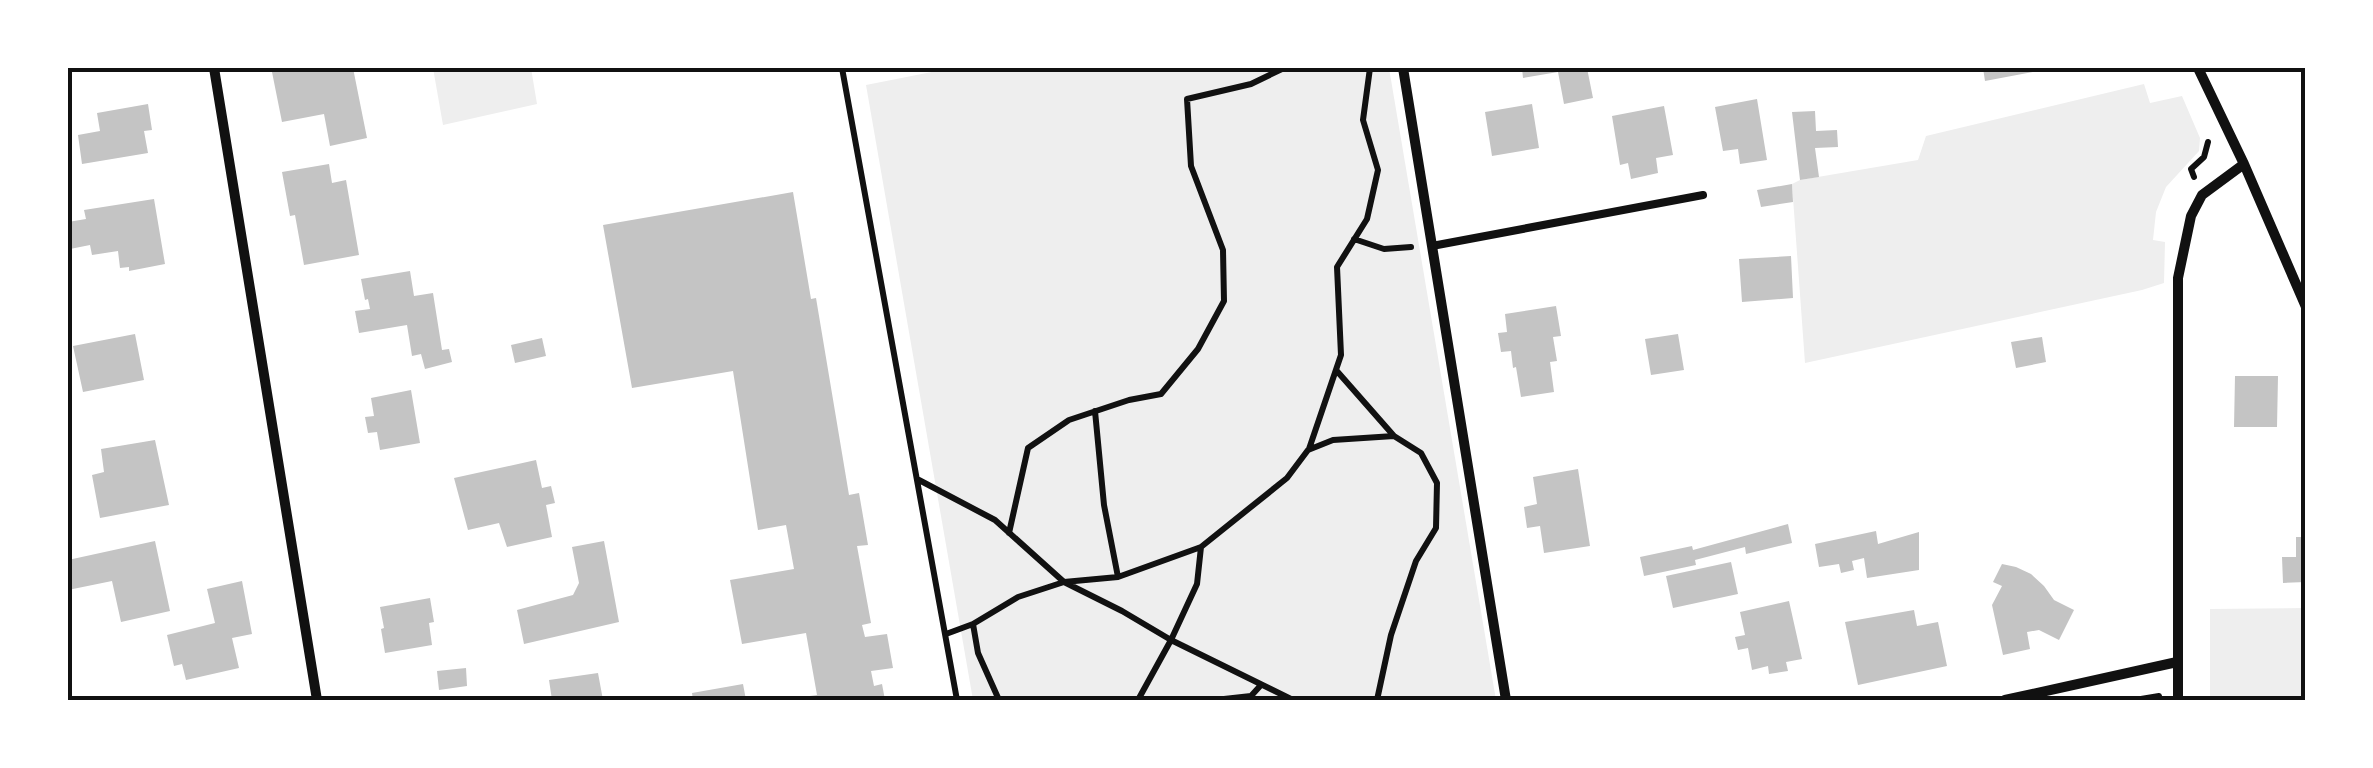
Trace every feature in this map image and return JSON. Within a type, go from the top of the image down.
[{"type":"street","points":[[214,68],[316,700]]},
{"type":"street","points":[[1404,68],[1506,700]]},
{"type":"street","points":[[2198,68],[2306,307]]},
{"type":"street","points":[[2178,700],[2178,278],[2191,216],[2202,195],[2244,164]]},
{"type":"street","points":[[2005,700],[2177,662]]},
{"type":"lane","points":[[1432,246],[1702,196]]},
{"type":"path","points":[[842,68],[957,700]]},
{"type":"path","points":[[1009,532],[1028,448],[1069,420],[1129,400],[1162,394],[1198,349],[1224,300],[1224,250],[1191,166],[1187,99],[1251,84],[1284,68]]},
{"type":"path","points":[[946,634],[973,624],[1018,597],[1064,582],[1118,577],[1201,546],[1287,478],[1308,450],[1340,355],[1336,267],[1367,219],[1378,170],[1364,120],[1370,68]]},
{"type":"path","points":[[1354,239],[1384,249],[1432,246]]},
{"type":"path","points":[[1336,369],[1394,436],[1421,452],[1437,482],[1436,528],[1416,561],[1391,635],[1377,700]]},
{"type":"path","points":[[1095,411],[1104,505],[1118,577]]},
{"type":"path","points":[[1308,450],[1333,440],[1394,436]]},
{"type":"path","points":[[918,479],[995,520],[1064,582],[1292,700]]},
{"type":"path","points":[[1138,700],[1197,584],[1201,546]]},
{"type":"path","points":[[973,624],[978,653],[999,700]]},
{"type":"path","points":[[1215,700],[1251,696],[1261,685]]},
{"type":"shaded area","points":[[433,68],[531,68],[537,104],[443,125]]},
{"type":"shaded area","points":[[952,68],[1389,68],[1496,700],[973,700],[866,85]]},
{"type":"shaded area","points":[[2144,84],[2150,103],[2182,96],[2200,138],[2199,151],[2166,187],[2156,212],[2153,240],[2165,242],[2164,283],[1805,363],[1792,184],[1918,160],[1926,136]]},
{"type":"shaded area","points":[[2305,608],[2305,700],[2210,700],[2210,609]]},
{"type":"building","points":[[353,68],[367,138],[330,146],[324,114],[282,122],[272,72]]},
{"type":"building","points":[[1522,68],[1587,68],[1593,98],[1564,104],[1558,72],[1523,78]]},
{"type":"building","points":[[1983,68],[2049,68],[2049,69],[1985,81]]},
{"type":"building","points":[[1757,99],[1767,160],[1740,164],[1738,149],[1723,151],[1715,107]]},
{"type":"building","points":[[148,104],[152,130],[144,131],[148,153],[82,164],[78,135],[100,131],[97,113]]},
{"type":"building","points":[[1532,104],[1539,148],[1492,156],[1485,112]]},
{"type":"building","points":[[1664,106],[1673,155],[1656,158],[1658,173],[1631,179],[1628,163],[1620,165],[1612,116]]},
{"type":"building","points":[[1815,111],[1816,131],[1837,130],[1838,147],[1815,148],[1819,177],[1800,180],[1792,112]]},
{"type":"building","points":[[329,164],[332,183],[346,180],[359,255],[304,265],[282,172]]},
{"type":"building","points":[[1792,184],[1793,202],[1761,207],[1757,190]]},
{"type":"building","points":[[793,192],[811,299],[816,298],[849,495],[859,493],[868,545],[857,546],[871,623],[862,625],[865,637],[887,634],[893,668],[871,671],[874,686],[882,684],[885,700],[795,700],[817,695],[806,633],[742,644],[730,580],[794,569],[786,525],[758,530],[733,371],[632,388],[603,225]]},
{"type":"building","points":[[154,199],[165,264],[129,271],[129,267],[120,268],[118,251],[92,255],[90,245],[70,249],[68,222],[86,219],[84,210]]},
{"type":"building","points":[[1791,256],[1793,298],[1742,302],[1739,259]]},
{"type":"building","points":[[410,271],[414,296],[433,293],[442,350],[449,349],[452,362],[425,369],[421,354],[412,356],[407,325],[359,333],[355,311],[370,309],[361,279]]},
{"type":"building","points":[[1556,306],[1561,336],[1553,337],[1557,361],[1550,362],[1554,392],[1521,397],[1511,351],[1501,352],[1498,333],[1507,332],[1505,314]]},
{"type":"building","points":[[135,334],[144,380],[83,392],[73,346]]},
{"type":"building","points":[[1678,334],[1684,370],[1651,375],[1645,339]]},
{"type":"building","points":[[2042,337],[2046,362],[2016,368],[2011,342]]},
{"type":"building","points":[[542,338],[546,356],[515,363],[511,345]]},
{"type":"building","points":[[2235,376],[2278,376],[2277,427],[2234,427]]},
{"type":"building","points":[[411,390],[420,443],[380,450],[377,432],[368,433],[365,417],[374,416],[371,398]]},
{"type":"building","points":[[155,440],[169,505],[100,518],[92,475],[104,472],[101,449]]},
{"type":"building","points":[[536,460],[542,488],[551,486],[555,503],[546,505],[552,537],[507,547],[499,523],[468,530],[454,478]]},
{"type":"building","points":[[1578,469],[1590,546],[1544,553],[1540,526],[1527,528],[1524,507],[1537,504],[1533,477]]},
{"type":"building","points":[[1788,524],[1792,543],[1746,554],[1745,547],[1695,560],[1696,565],[1644,576],[1640,557],[1692,546],[1693,550]]},
{"type":"building","points":[[1876,531],[1878,544],[1919,532],[1919,570],[1867,578],[1864,558],[1852,561],[1854,570],[1841,573],[1839,564],[1819,567],[1815,544]]},
{"type":"building","points":[[2296,537],[2306,537],[2306,582],[2283,583],[2282,557],[2296,557]]},
{"type":"building","points":[[155,541],[170,611],[121,622],[112,581],[68,590],[68,560]]},
{"type":"building","points":[[604,541],[619,622],[524,644],[517,610],[573,595],[579,583],[572,547]]},
{"type":"building","points":[[1731,562],[1738,594],[1673,608],[1666,576]]},
{"type":"building","points":[[2002,564],[2031,574],[2054,600],[2074,610],[2059,640],[2039,630],[2027,632],[2030,649],[2003,655],[1992,605],[2002,586],[1993,582]]},
{"type":"building","points":[[242,581],[252,634],[232,638],[239,668],[186,680],[182,664],[174,666],[167,635],[215,623],[207,589]]},
{"type":"building","points":[[430,598],[432,645],[385,653],[380,607]]},
{"type":"building","points":[[1789,601],[1802,659],[1786,662],[1788,671],[1769,674],[1768,666],[1752,670],[1748,648],[1738,650],[1735,637],[1745,635],[1740,612]]},
{"type":"building","points":[[1914,610],[1917,626],[1938,622],[1947,666],[1858,685],[1845,622]]},
{"type":"building","points":[[466,668],[467,686],[439,690],[437,671]]},
{"type":"building","points":[[598,673],[603,700],[552,700],[549,680]]},
{"type":"building","points":[[743,684],[746,700],[693,700],[692,693]]}]
